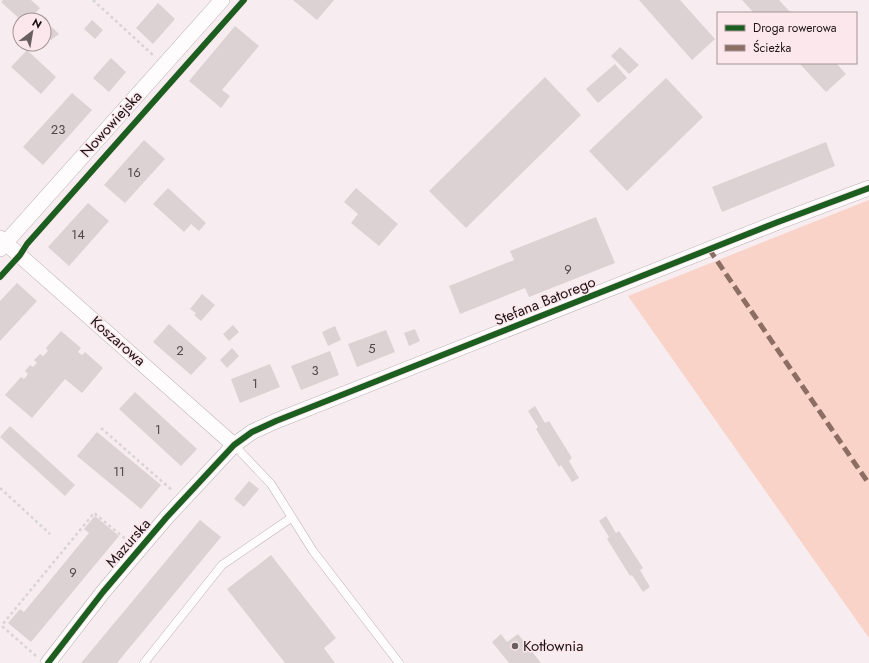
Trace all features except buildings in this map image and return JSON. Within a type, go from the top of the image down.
[{"type":"street","name":"Nowowiejska","points":[[2,243],[222,0]]},
{"type":"street","name":"Stefana Batorego","points":[[234,445],[252,432],[276,421],[867,187]]},
{"type":"street","name":"Koszarowa","points":[[2,243],[234,445]]},
{"type":"street","name":"Mazurska","points":[[44,661],[166,518],[234,445]]},
{"type":"lane","points":[[234,445],[271,484],[313,551],[399,663]]},
{"type":"lane","points":[[144,663],[222,565],[291,518]]},
{"type":"path","points":[[93,0],[156,57]]},
{"type":"path","points":[[101,428],[176,494]]},
{"type":"path","points":[[0,488],[50,534]]},
{"type":"path","points":[[44,661],[2,625],[94,514],[131,544]]},
{"type":"shaded area","points":[[869,200],[869,638],[628,296]]},
{"type":"marked path","points":[[709,249],[869,484]]},
{"type":"cycle path","points":[[0,277],[20,255],[27,244],[244,0]]},
{"type":"cycle path","points":[[48,663],[103,592],[166,518],[234,445],[252,432],[276,421],[778,222],[869,188]]},
{"type":"place","name":"Kotłownia","points":[[515,646]]}]
